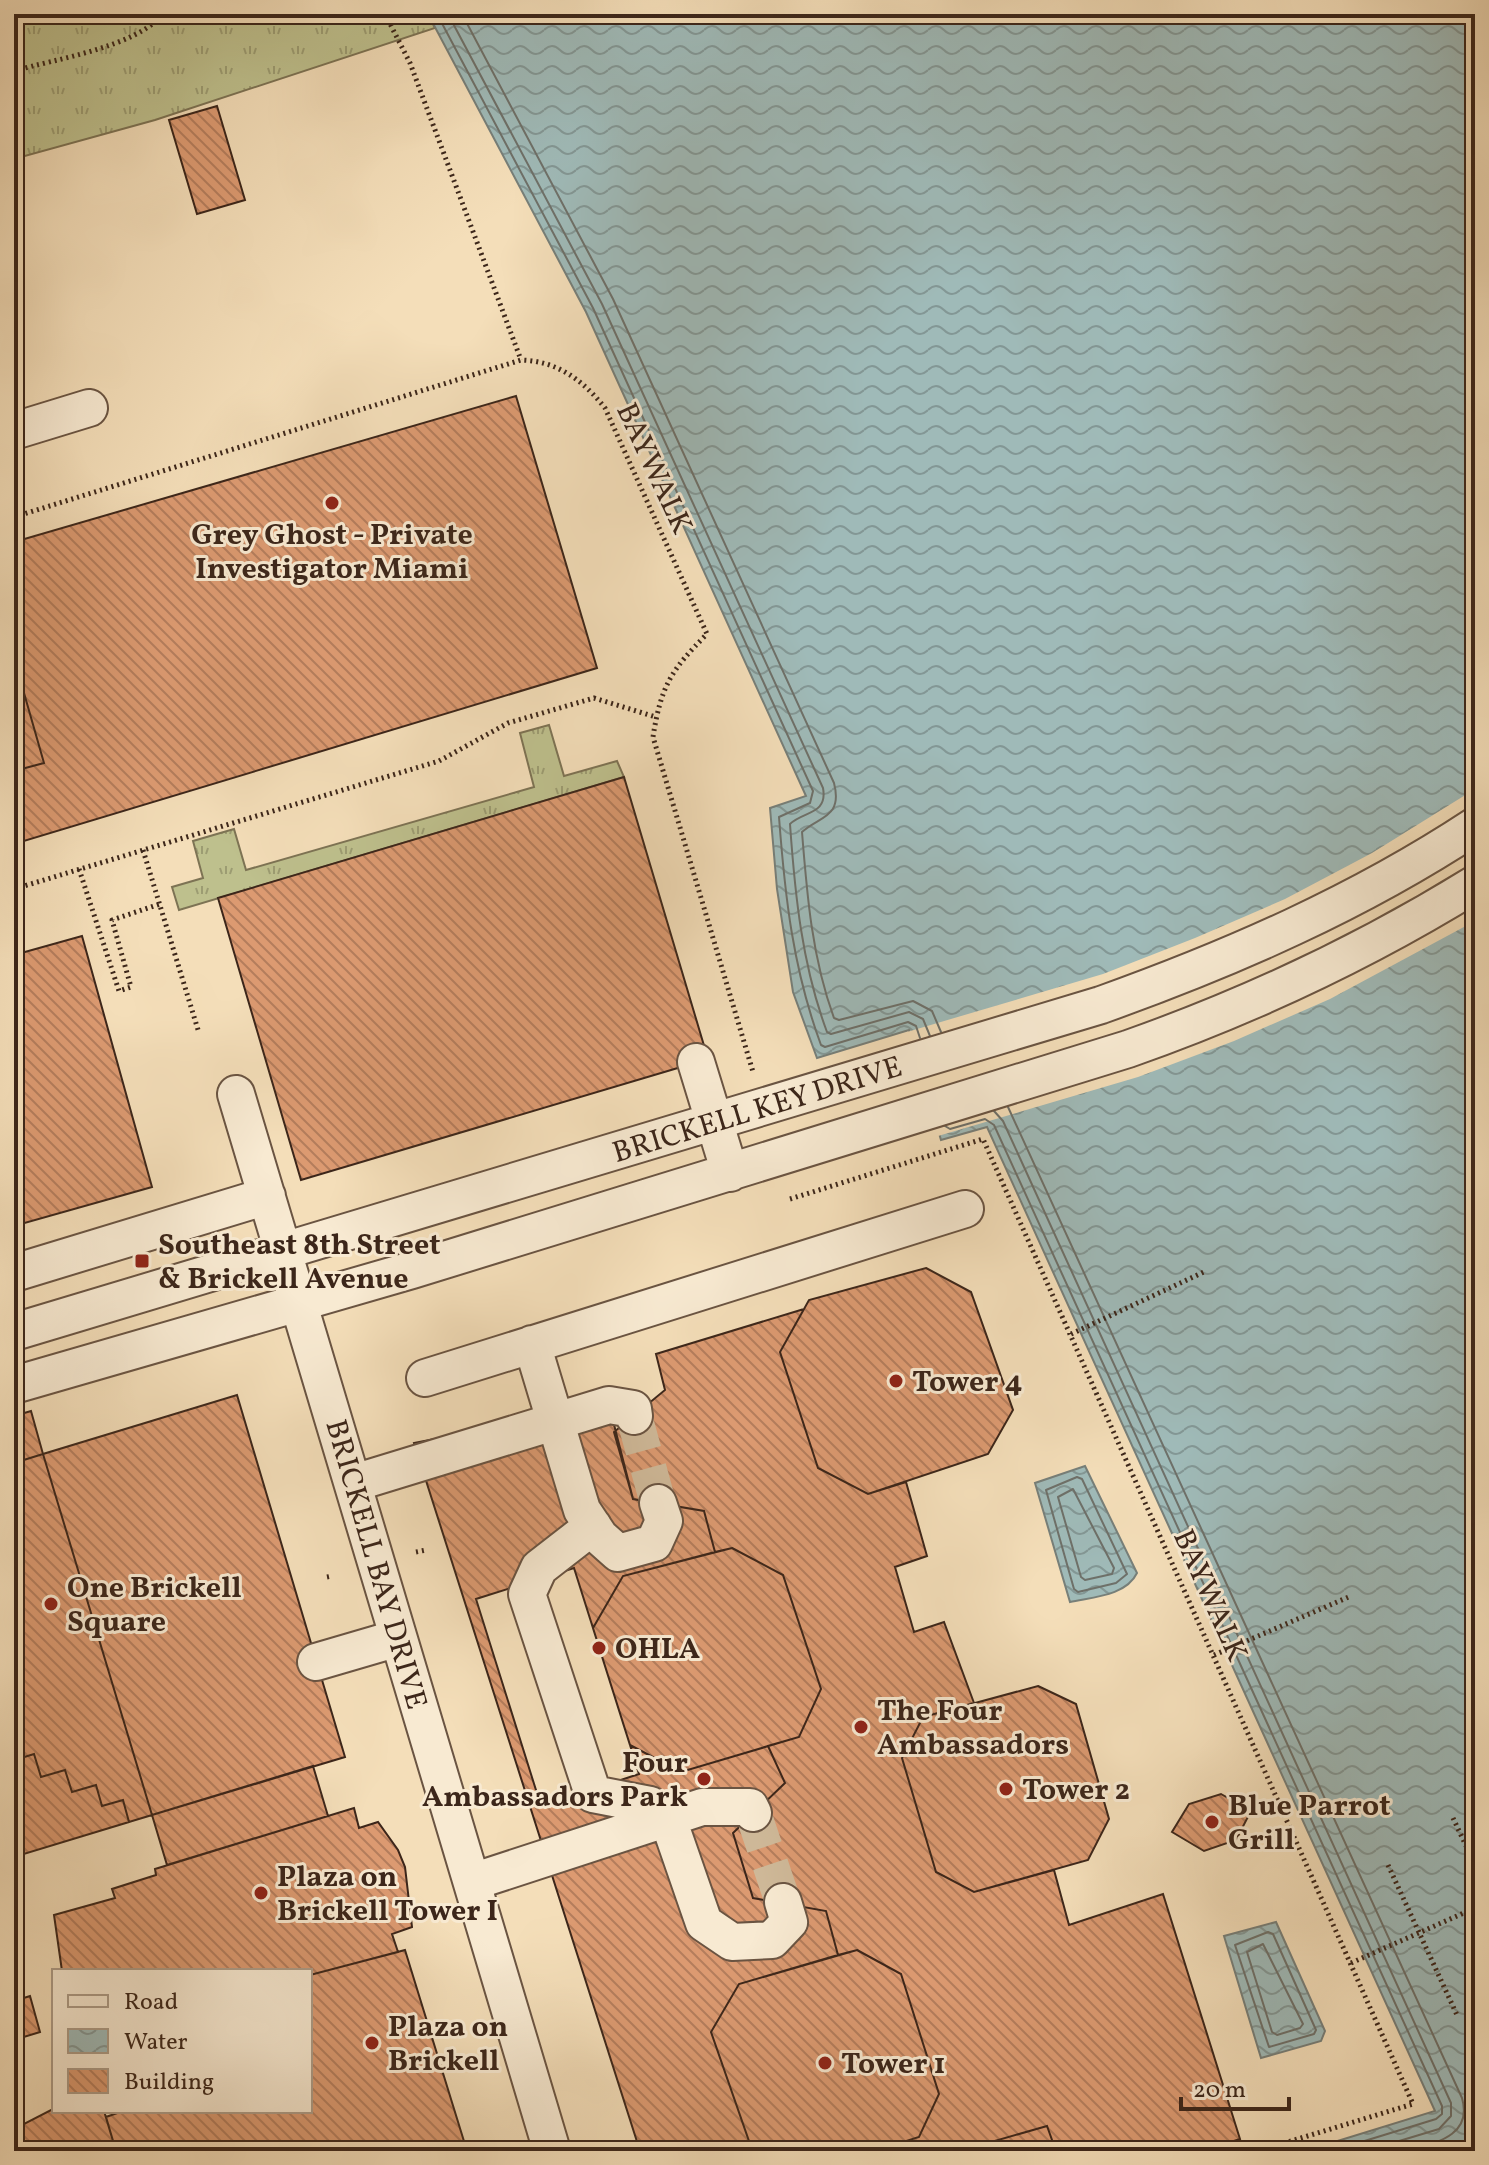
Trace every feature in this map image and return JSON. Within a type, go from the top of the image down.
[{"type":"street","points":[[14,431],[89,408]]},
{"type":"street","name":"BRICKELL KEY DRIVE","points":[[14,1332],[1101,1005],[1226,959],[1363,892],[1475,826]]},
{"type":"street","name":"BRICKELL KEY DRIVE","points":[[14,1385],[730,1173],[1128,1049],[1257,1000],[1383,939],[1475,884]]},
{"type":"street","points":[[696,1062],[730,1173]]},
{"type":"street","name":"BRICKELL BAY DRIVE","points":[[236,1094],[552,2151]]},
{"type":"street","points":[[14,1273],[267,1196]]},
{"type":"street","points":[[425,1378],[965,1209]]},
{"type":"street","points":[[532,1344],[582,1510],[593,1526],[618,1553],[654,1543],[664,1521],[658,1503]]},
{"type":"street","points":[[354,1483],[609,1405],[633,1409],[634,1416]]},
{"type":"street","points":[[593,1526],[539,1568],[527,1594],[593,1794],[650,1805],[668,1819],[704,1923],[732,1942],[772,1940],[789,1922],[783,1902]]},
{"type":"street","points":[[316,1662],[398,1638]]},
{"type":"street","points":[[472,1882],[702,1807],[750,1807],[753,1813]]},
{"type":"path","points":[[14,71],[132,37],[155,24],[163,14]]},
{"type":"path","points":[[14,517],[521,360],[416,77],[385,14]]},
{"type":"path","name":"BAYWALK","points":[[521,360],[544,361],[577,378],[605,408],[707,634],[673,668],[659,699],[653,737],[757,1083]]},
{"type":"path","points":[[14,889],[439,761],[508,723],[594,698],[656,717]]},
{"type":"path","points":[[143,850],[199,1033]]},
{"type":"path","points":[[79,869],[119,991],[131,987],[112,920],[160,904]]},
{"type":"path","name":"BAYWALK","points":[[790,1199],[983,1139],[1413,2104],[1256,2151]]},
{"type":"path","points":[[1071,1334],[1206,1271]]},
{"type":"path","points":[[416,1552],[426,1550]]},
{"type":"path","points":[[1214,1655],[1351,1596]]},
{"type":"path","points":[[1453,1818],[1475,1865]]},
{"type":"path","points":[[1388,1865],[1457,2015]]},
{"type":"path","points":[[1351,1963],[1475,1908]]},
{"type":"green space","points":[[14,14],[428,14],[435,28],[155,120],[14,159]]},
{"type":"green space","points":[[549,725],[564,776],[617,761],[624,777],[179,910],[172,887],[203,878],[193,841],[234,829],[246,870],[534,787],[520,733]]},
{"type":"water","points":[[428,14],[1475,14],[1475,2151],[1305,2151],[1435,2111],[987,1127],[941,1140],[909,1030],[817,1058],[793,992],[777,889],[770,808],[806,796],[586,312]]},
{"type":"water","points":[[1085,1466],[1137,1573],[1132,1581],[1117,1591],[1070,1602],[1035,1483]]},
{"type":"water","points":[[1276,1922],[1325,2031],[1321,2041],[1261,2058],[1224,1936]]},
{"type":"pier","points":[[1475,789],[1475,921],[1330,999],[1234,1041],[1138,1077],[938,1136],[907,1032],[1103,974],[1195,938],[1285,899],[1372,853]]},
{"type":"building","points":[[217,106],[245,200],[197,214],[169,120]]},
{"type":"building","points":[[516,396],[597,668],[14,844],[14,771],[44,763],[14,658],[14,542]]},
{"type":"building","points":[[14,658],[44,763],[14,771]]},
{"type":"building","points":[[624,777],[708,1059],[301,1180],[218,898]]},
{"type":"building","points":[[82,936],[152,1187],[14,1226],[14,955]]},
{"type":"building","name":"Tower 4","points":[[926,1268],[971,1292],[1013,1410],[988,1454],[868,1494],[818,1468],[780,1352],[809,1300]]},
{"type":"building","name":"The Four Ambassadors","points":[[804,1309],[780,1352],[818,1468],[868,1494],[906,1482],[927,1556],[895,1567],[914,1632],[944,1622],[974,1703],[923,1717],[902,1758],[936,1872],[974,1892],[1054,1870],[1069,1925],[1163,1894],[1240,2139],[1203,2151],[1056,2151],[1047,2126],[960,2151],[875,2151],[919,2137],[939,2094],[901,1974],[857,1950],[838,1955],[826,1911],[753,1898],[733,1833],[785,1783],[768,1746],[799,1737],[821,1689],[783,1575],[732,1548],[715,1552],[704,1511],[633,1499],[614,1432],[665,1390],[656,1354]]},
{"type":"building","points":[[237,1395],[345,1757],[152,1815],[43,1454]]},
{"type":"building","name":"Four Ambassadors Park","points":[[609,1405],[633,1499],[704,1511],[715,1552],[623,1576],[593,1628],[574,1568],[476,1599],[541,1806],[639,1774],[630,1745],[681,1772],[768,1746],[785,1783],[733,1833],[753,1898],[826,1911],[838,1955],[739,1984],[711,2032],[749,2141],[765,2151],[640,2151],[414,1443]]},
{"type":"building","points":[[31,1411],[43,1454],[14,1463],[14,1416]]},
{"type":"building","name":"One Brickell Square","points":[[43,1454],[152,1815],[129,1822],[123,1800],[102,1806],[96,1785],[72,1792],[65,1770],[41,1777],[34,1754],[18,1759],[14,1746],[14,1463]]},
{"type":"building","points":[[732,1548],[783,1575],[821,1689],[799,1737],[681,1772],[630,1745],[593,1628],[623,1576]]},
{"type":"building","name":"Tower 2","points":[[1038,1686],[1076,1704],[1109,1819],[1088,1860],[974,1892],[936,1872],[902,1758],[923,1717]]},
{"type":"building","points":[[14,1746],[18,1759],[34,1754],[41,1777],[65,1770],[72,1792],[96,1785],[102,1806],[123,1800],[129,1822],[14,1857]]},
{"type":"building","points":[[313,1766],[328,1816],[167,1865],[152,1815]]},
{"type":"building","name":"Blue Parrot Grill","points":[[1221,1794],[1251,1811],[1236,1840],[1204,1851],[1172,1832],[1189,1804]]},
{"type":"building","name":"Plaza on Brickell Tower I","points":[[354,1808],[359,1828],[378,1822],[398,1850],[405,1867],[412,1927],[392,1934],[398,1952],[312,1974],[312,1969],[62,1969],[54,1915],[115,1898],[112,1889],[156,1875],[155,1869]]},
{"type":"building","name":"Plaza on Brickell","points":[[405,1950],[467,2151],[116,2151],[106,2117],[117,2113],[312,2113],[312,1974]]},
{"type":"building","name":"Tower 1","points":[[857,1950],[901,1974],[939,2094],[919,2137],[875,2151],[765,2151],[749,2141],[711,2032],[739,1984]]},
{"type":"building","points":[[30,1996],[40,2032],[14,2040],[14,2001]]},
{"type":"building","points":[[52,2110],[52,2113],[105,2113],[116,2151],[14,2151],[14,2129]]},
{"type":"building","points":[[1047,2126],[1056,2151],[960,2151]]},
{"type":"tunnel","points":[[634,1416],[658,1503]]},
{"type":"tunnel","points":[[753,1813],[783,1902]]},
{"type":"place","name":"Grey Ghost - Private Investigator Miami","points":[[332,503]]},
{"type":"place","name":"Southeast 8th Street & Brickell Avenue","points":[[142,1261]]},
{"type":"place","name":"Tower 4","points":[[896,1381]]},
{"type":"place","name":"One Brickell Square","points":[[51,1604]]},
{"type":"place","name":"OHLA","points":[[599,1648]]},
{"type":"place","name":"The Four Ambassadors","points":[[861,1727]]},
{"type":"place","name":"Four Ambassadors Park","points":[[704,1779]]},
{"type":"place","name":"Tower 2","points":[[1006,1789]]},
{"type":"place","name":"Blue Parrot Grill","points":[[1212,1822]]},
{"type":"place","name":"Plaza on Brickell Tower I","points":[[261,1893]]},
{"type":"place","name":"Plaza on Brickell","points":[[372,2043]]},
{"type":"place","name":"Tower 1","points":[[825,2063]]}]
